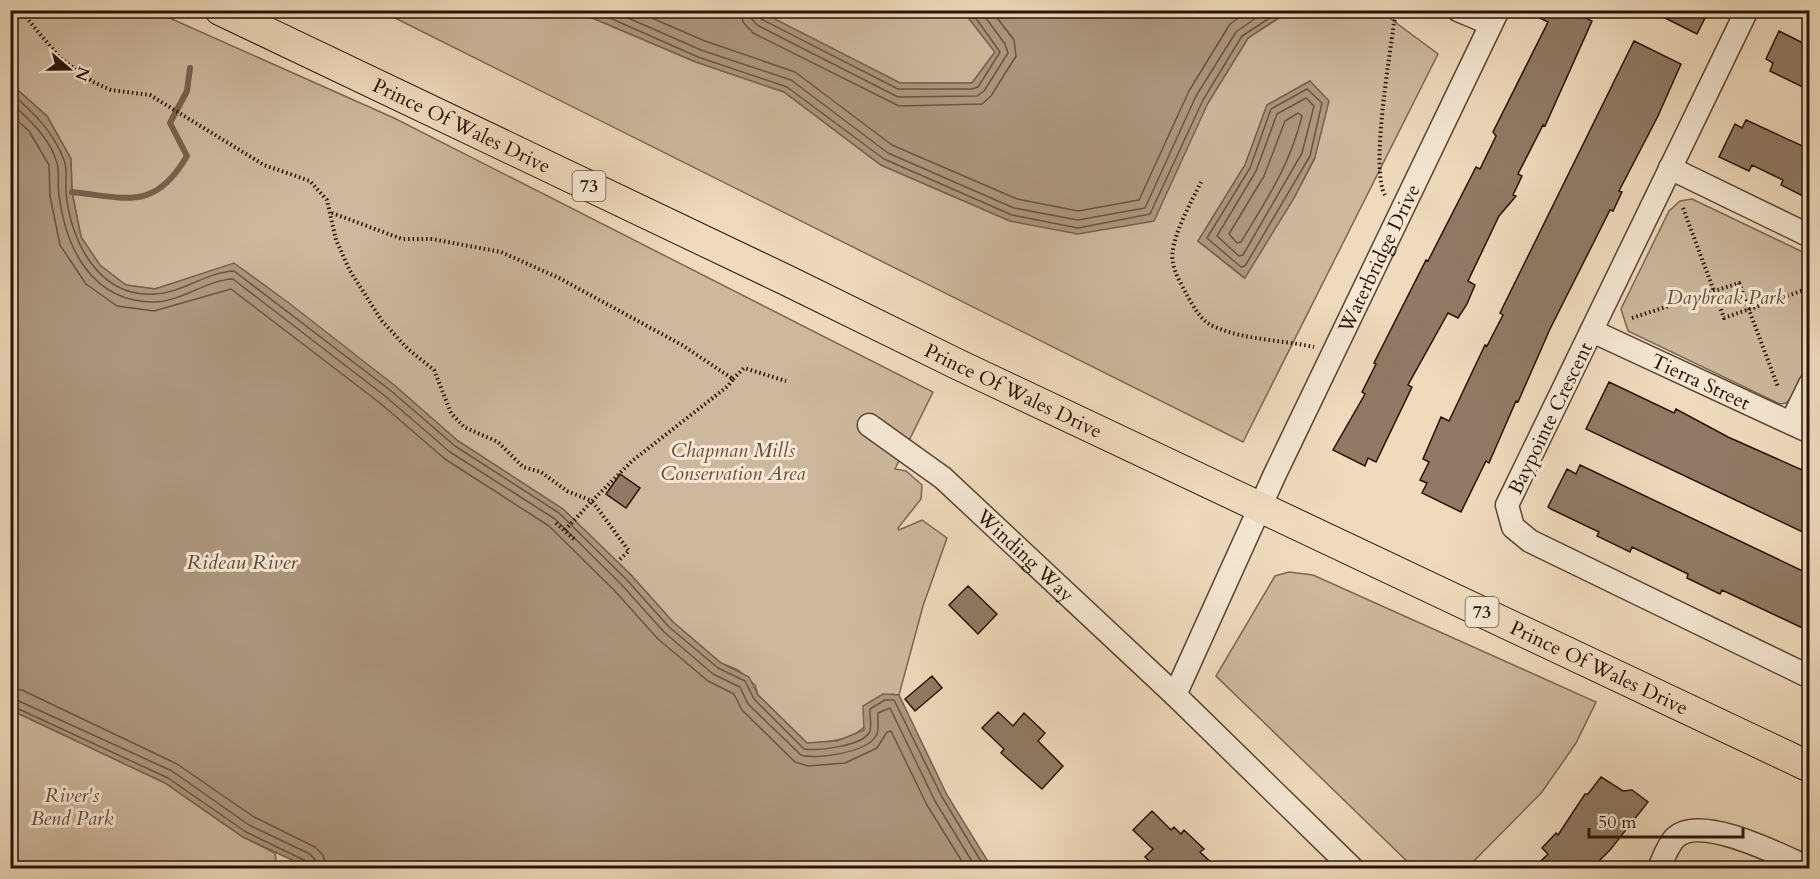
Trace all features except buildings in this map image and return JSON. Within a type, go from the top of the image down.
[{"type":"main road","name":"Prince Of Wales Drive","points":[[220,10],[957,364],[1809,767]]},
{"type":"street","points":[[1458,10],[1495,17]]},
{"type":"street","name":"Baypointe Crescent","points":[[1747,10],[1508,505],[1513,527],[1530,541],[1809,677]]},
{"type":"street","name":"Waterbridge Drive","points":[[1260,506],[1495,17]]},
{"type":"street","points":[[1670,168],[1809,236]]},
{"type":"street","name":"Tierra Street","points":[[1592,331],[1800,428]]},
{"type":"street","points":[[1800,428],[1809,384]]},
{"type":"street","name":"Winding Way","points":[[869,425],[905,448],[943,478],[1175,695],[1352,868]]},
{"type":"street","points":[[1175,695],[1260,506]]},
{"type":"street","points":[[1659,868],[1674,839],[1688,831],[1704,829],[1772,851],[1809,868]]},
{"type":"path","points":[[20,10],[45,43],[76,72],[111,90],[150,95],[264,165],[310,181],[327,200],[332,213],[336,240],[350,271],[382,321],[408,349],[434,370],[452,412],[464,427],[487,436],[508,450],[523,467],[541,472],[561,487],[592,501],[629,551],[619,560]]},
{"type":"path","points":[[1399,218],[1382,189],[1378,156],[1394,22],[1400,10]]},
{"type":"path","points":[[1201,182],[1172,255],[1173,264],[1183,288],[1203,320],[1227,332],[1335,353]]},
{"type":"path","points":[[1683,208],[1724,318],[1809,288]]},
{"type":"path","points":[[332,213],[402,239],[432,239],[501,252],[559,278],[682,345],[733,379]]},
{"type":"path","points":[[1632,318],[1739,283],[1778,387]]},
{"type":"path","points":[[565,530],[643,452],[728,386],[744,368],[786,381]]},
{"type":"path","points":[[556,523],[574,539]]},
{"type":"green space","name":"Chapman Mills Conservation Area","points":[[11,11],[154,11],[394,118],[933,392],[895,469],[906,471],[922,485],[921,499],[898,528],[899,530],[922,520],[947,538],[923,606],[899,695],[892,694],[865,726],[849,737],[807,743],[758,695],[755,685],[738,670],[721,663],[673,622],[631,575],[563,509],[458,441],[394,385],[234,264],[155,289],[126,285],[99,265],[81,237],[72,192],[71,159],[47,116],[11,84]]},
{"type":"green space","points":[[381,11],[576,11],[696,62],[784,92],[881,165],[1010,221],[1208,103],[1248,38],[1290,11],[1380,11],[1438,54],[1243,442]],"holes":[[[1310,81],[1315,158],[1294,198],[1244,278],[1198,241],[1245,165],[1267,105]]]},
{"type":"green space","points":[[759,11],[963,11],[995,52],[972,83],[900,83]]},
{"type":"green space","name":"Daybreak Park","points":[[1692,199],[1809,255],[1809,360],[1791,398],[1786,403],[1780,404],[1628,331],[1621,309],[1669,211],[1680,201]]},
{"type":"green space","points":[[1289,572],[1313,575],[1596,702],[1576,743],[1542,792],[1467,868],[1414,868],[1216,676],[1275,576]]},
{"type":"green space","name":"River's Bend Park","points":[[11,710],[165,783],[243,837],[275,853],[277,868],[20,868],[11,864]]},
{"type":"water","points":[[1290,10],[1248,38],[1208,103],[1154,221],[1078,234],[1010,221],[881,165],[784,92],[696,62],[576,11],[759,11],[900,83],[972,83],[995,52],[963,11]]},
{"type":"water","points":[[1310,81],[1329,101],[1315,157],[1294,198],[1245,278],[1198,241],[1245,165],[1267,105]]},
{"type":"water","name":"Rideau River","points":[[11,84],[47,116],[71,159],[72,192],[81,237],[100,265],[126,285],[155,289],[234,263],[394,385],[458,441],[563,509],[631,575],[673,622],[721,663],[749,677],[758,695],[807,743],[837,741],[864,730],[863,706],[883,694],[899,695],[947,795],[992,868],[309,868],[243,837],[165,783],[11,710]]},
{"type":"waterway","points":[[72,192],[109,197],[138,197],[163,186],[175,174],[187,156],[170,123],[187,91],[190,68]]}]
